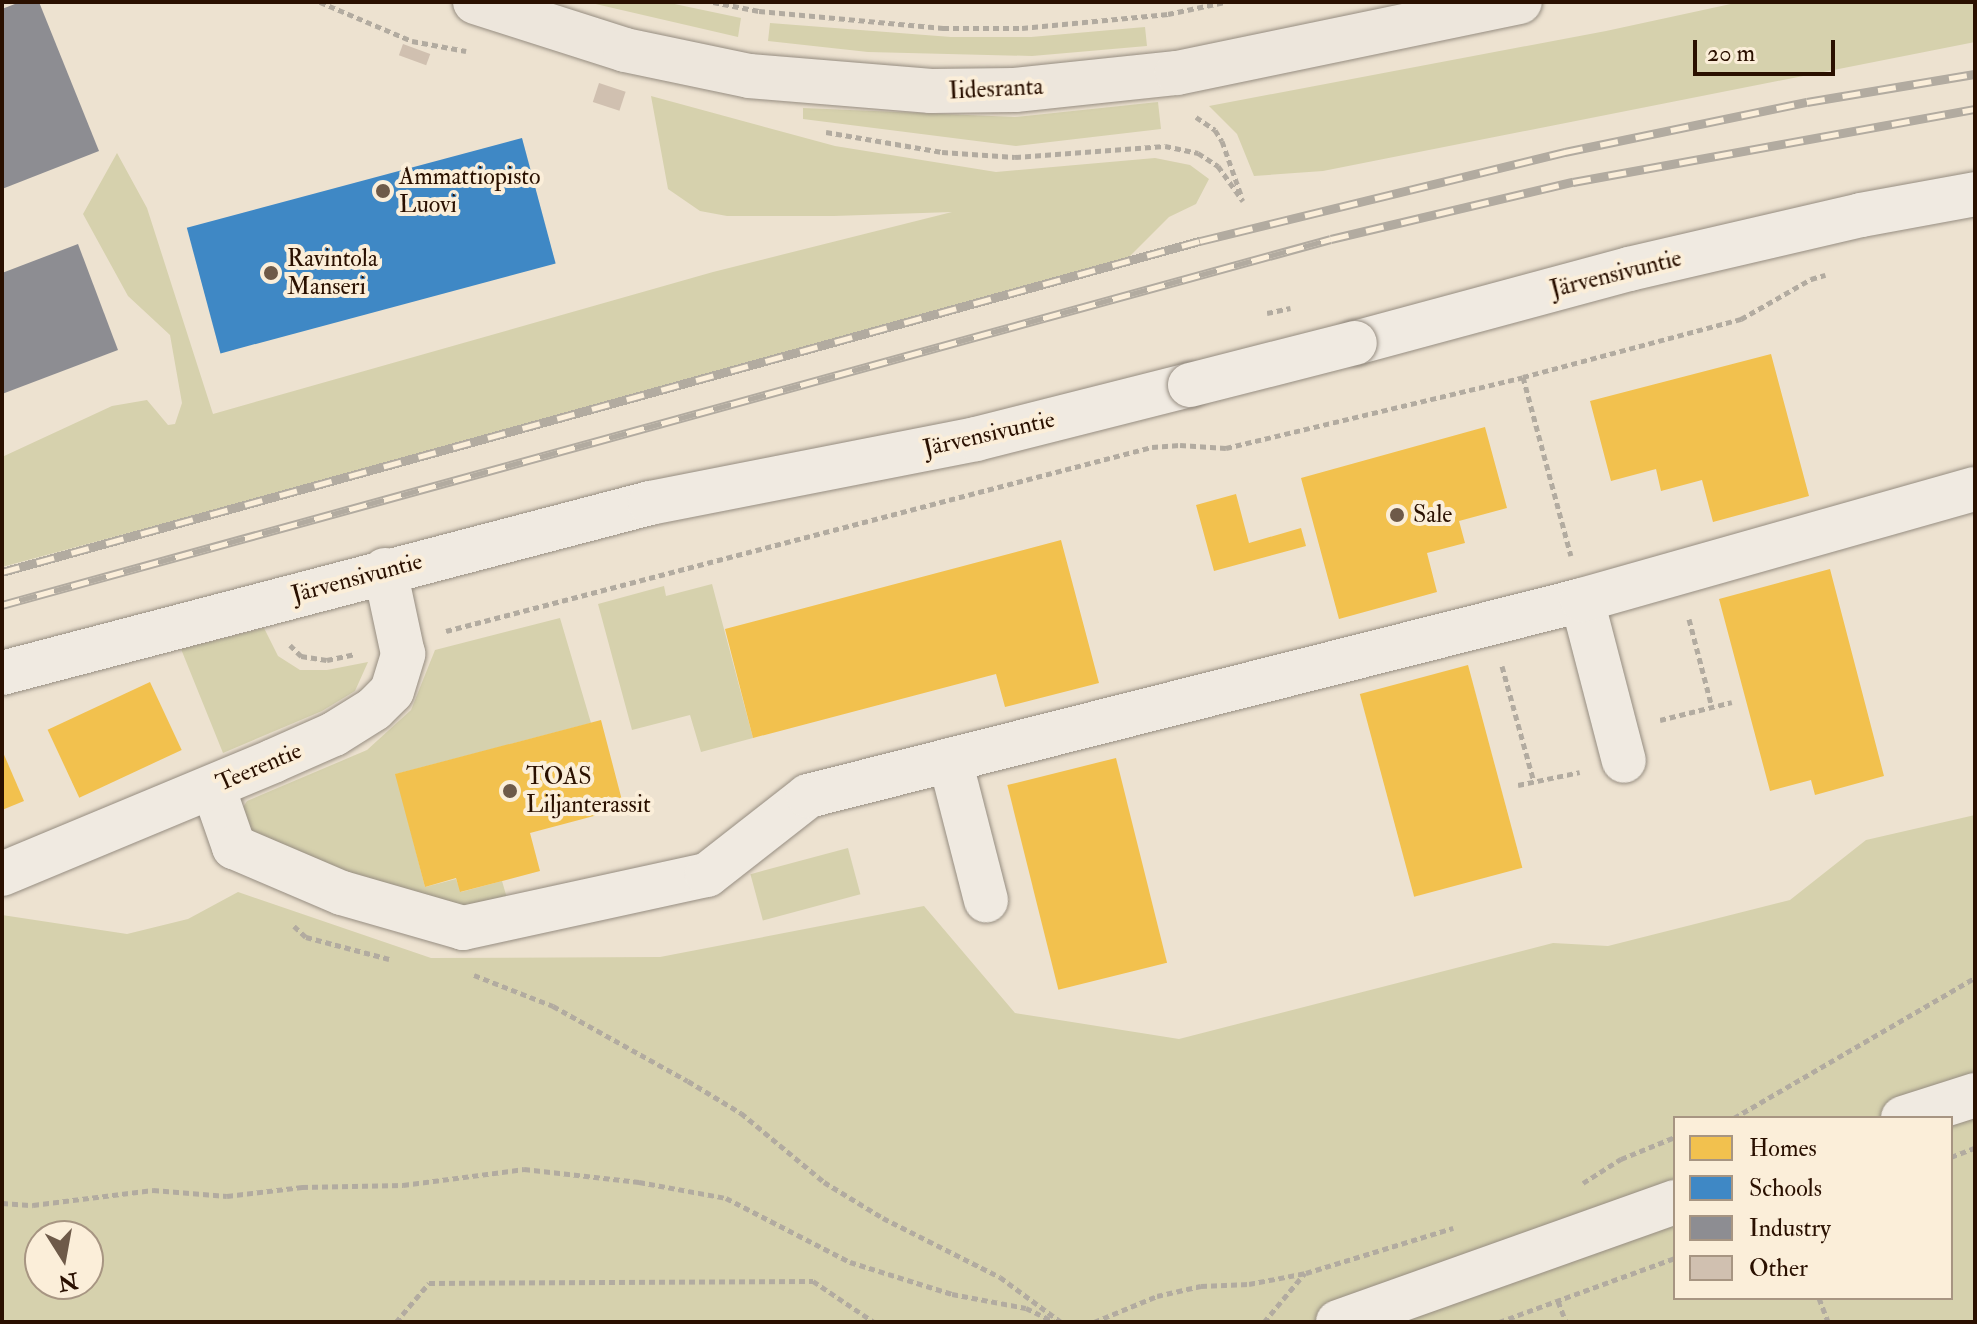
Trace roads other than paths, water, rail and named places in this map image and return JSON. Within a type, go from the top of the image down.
[{"type":"main road","name":"Iidesranta","points":[[475,2],[625,50],[749,76],[797,83],[931,91],[1015,90],[1177,73],[1520,2]]},
{"type":"street","name":"Järvensivuntie","points":[[2,673],[385,570],[650,503],[976,439],[1355,343],[1629,269],[1861,215],[1975,194]]},
{"type":"street","points":[[213,787],[234,847],[342,893],[463,928],[707,875],[808,796],[1582,600],[1975,489]]},
{"type":"street","name":"Teerentie","points":[[2,874],[334,734],[374,709],[392,691],[403,654],[385,570]]},
{"type":"street","points":[[1582,600],[1620,746]]},
{"type":"street","points":[[950,760],[986,900]]},
{"type":"street","points":[[1909,1116],[1975,1095]]},
{"type":"street","points":[[1338,1322],[1673,1203]]},
{"type":"railway","points":[[2,572],[1200,241],[1565,152],[1807,102],[1975,74]]},
{"type":"railway","points":[[2,605],[1331,239],[1573,182],[1975,109]]},
{"type":"place","name":"Ammattiopisto Luovi","points":[[383,191]]},
{"type":"place","name":"Ravintola Manseri","points":[[271,273]]},
{"type":"place","name":"Sale","points":[[1397,515]]},
{"type":"place","name":"TOAS Liljanterassit","points":[[510,791]]}]
